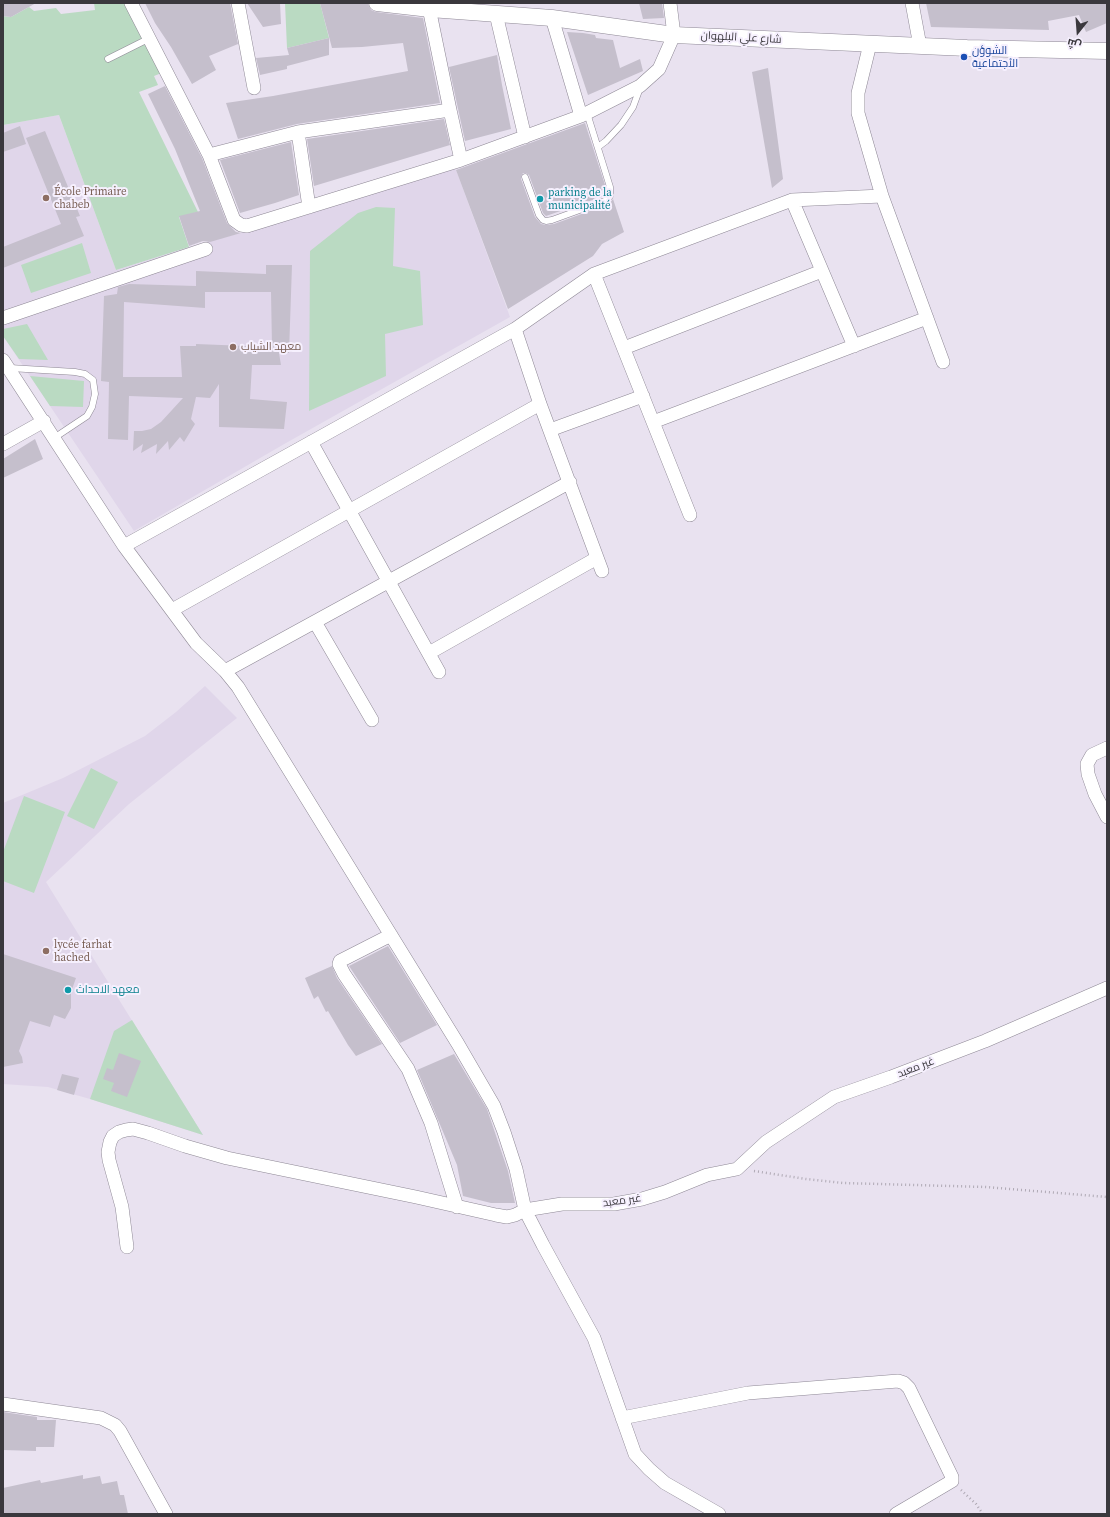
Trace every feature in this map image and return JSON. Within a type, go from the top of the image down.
[{"type":"street","points":[[131,3],[148,39],[209,155],[234,220],[241,225],[247,226],[461,160],[584,115],[640,86],[659,69],[674,35],[670,3]]},
{"type":"street","points":[[238,3],[254,88]]},
{"type":"street","name":"شارع علي البلهوان","points":[[377,3],[429,6],[496,14],[552,18],[674,35],[920,46],[1107,52]]},
{"type":"street","points":[[912,3],[920,46]]},
{"type":"street","points":[[429,6],[461,160]]},
{"type":"street","points":[[496,14],[525,137]]},
{"type":"street","points":[[552,18],[584,115]]},
{"type":"street","points":[[870,44],[858,93],[858,113],[882,196],[943,362]]},
{"type":"street","points":[[209,155],[298,132],[450,110]]},
{"type":"street","points":[[298,132],[310,207]]},
{"type":"street","points":[[124,546],[515,329],[594,274],[792,200],[882,196]]},
{"type":"street","points":[[792,200],[854,346]]},
{"type":"street","points":[[3,318],[206,249]]},
{"type":"street","points":[[624,348],[822,271]]},
{"type":"street","points":[[594,274],[690,515]]},
{"type":"street","points":[[653,422],[927,318]]},
{"type":"street","points":[[429,653],[600,565],[540,404],[515,329]]},
{"type":"street","points":[[6,364],[124,546],[196,643],[225,671],[238,687],[432,1000],[494,1106],[516,1169],[525,1210],[594,1338],[635,1454],[665,1483],[719,1514]]},
{"type":"street","points":[[550,430],[643,396]]},
{"type":"street","points":[[172,610],[540,404]]},
{"type":"street","points":[[3,444],[44,421]]},
{"type":"street","points":[[311,442],[439,672]]},
{"type":"street","points":[[225,671],[570,482]]},
{"type":"street","points":[[315,622],[372,720]]},
{"type":"street","points":[[1107,748],[1092,755],[1087,764],[1088,774],[1095,794],[1107,816]]},
{"type":"street","points":[[391,935],[340,961],[340,968],[408,1069],[431,1123],[457,1206]]},
{"type":"street","name":"غير معبد","points":[[128,1247],[122,1207],[108,1152],[113,1136],[126,1130],[133,1129],[148,1133],[185,1146],[227,1158],[457,1206],[477,1212],[507,1216],[515,1215],[525,1210],[562,1204],[614,1204],[642,1199],[665,1192],[707,1175],[738,1169],[766,1142],[834,1096],[891,1078],[985,1041],[1107,988]]},
{"type":"street","points":[[622,1418],[748,1393],[898,1381],[904,1383],[909,1388],[952,1477],[952,1481],[896,1514]]},
{"type":"street","points":[[3,1404],[101,1418],[115,1425],[166,1514]]},
{"type":"lane","points":[[108,59],[148,39]]},
{"type":"lane","points":[[598,147],[614,133],[627,116],[635,102],[640,86]]},
{"type":"lane","points":[[525,177],[539,215],[543,220],[552,220],[604,203],[608,200],[611,192],[598,147],[584,115]]},
{"type":"lane","points":[[6,364],[75,372],[85,374],[93,380],[94,394],[92,407],[87,416],[54,438]]},
{"type":"path","points":[[738,1169],[843,1183],[986,1187],[1107,1197]]},
{"type":"path","points":[[952,1481],[976,1504],[983,1514]]},
{"type":"shaded area","name":"معهد الشياب","points":[[59,115],[116,270],[455,167],[510,317],[286,443],[134,531],[3,336],[3,125]]},
{"type":"shaded area","name":"lycée farhat hached","points":[[205,686],[237,718],[129,804],[46,882],[203,1135],[48,1087],[3,1084],[3,803],[63,778],[145,736],[176,712]]},
{"type":"green space","points":[[94,3],[128,3],[164,72],[154,76],[158,85],[139,92],[198,212],[179,217],[189,247],[116,270],[59,115],[3,125],[3,16],[11,17],[29,7],[34,11],[56,8],[61,14],[95,10]]},
{"type":"green space","points":[[285,3],[320,3],[329,38],[287,48]]},
{"type":"green space","points":[[376,207],[395,208],[393,266],[420,271],[423,325],[385,334],[386,376],[309,411],[310,251],[358,213]]},
{"type":"green space","points":[[82,243],[91,273],[31,293],[21,265]]},
{"type":"green space","points":[[27,324],[48,360],[19,359],[3,336],[3,329]]},
{"type":"green space","points":[[30,376],[84,381],[83,407],[50,406]]},
{"type":"green space","points":[[91,768],[118,782],[94,829],[67,816]]},
{"type":"green space","points":[[24,796],[65,812],[34,893],[3,881],[3,852]]},
{"type":"green space","points":[[132,1020],[203,1135],[90,1099],[114,1031]]},
{"type":"building","points":[[3,3],[36,3],[11,17],[3,16]]},
{"type":"building","points":[[145,3],[230,3],[238,44],[209,56],[216,70],[192,84],[171,47],[155,23]]},
{"type":"building","points":[[247,3],[280,3],[281,24],[263,27]]},
{"type":"building","points":[[320,3],[365,3],[368,4],[371,10],[376,12],[423,18],[440,103],[297,124],[238,139],[226,103],[273,96],[408,71],[403,43],[332,48]]},
{"type":"building","points":[[639,3],[662,3],[664,18],[643,19]]},
{"type":"building","points":[[926,3],[1107,3],[1107,23],[1086,32],[1079,15],[1048,21],[1049,30],[931,27]]},
{"type":"building","points":[[567,32],[595,35],[596,38],[613,40],[620,68],[640,59],[643,71],[588,95]]},
{"type":"building","points":[[329,38],[329,55],[287,66],[287,69],[260,75],[256,58],[289,55],[287,48]]},
{"type":"building","points":[[497,55],[511,129],[465,141],[449,67]]},
{"type":"building","points":[[768,68],[783,179],[772,188],[752,72]]},
{"type":"building","points":[[165,86],[202,158],[227,223],[236,232],[241,233],[210,242],[203,241],[189,246],[179,216],[200,211],[175,149],[148,94]]},
{"type":"building","points":[[444,119],[450,145],[314,186],[307,139]]},
{"type":"building","name":"parking de la municipalité","points":[[585,123],[606,188],[604,196],[546,216],[543,213],[529,175],[523,173],[521,179],[535,217],[541,224],[554,224],[609,204],[613,199],[624,232],[602,244],[593,256],[508,309],[456,170]]},
{"type":"building","points":[[20,126],[26,144],[3,152],[3,133]]},
{"type":"building","points":[[45,131],[80,216],[76,217],[84,236],[3,268],[3,247],[61,224],[26,138]]},
{"type":"building","points":[[291,142],[299,195],[240,213],[220,160]]},
{"type":"building","points":[[266,265],[292,265],[289,353],[279,353],[281,365],[252,365],[250,399],[287,402],[284,429],[219,427],[219,384],[210,398],[196,397],[191,419],[195,424],[184,442],[180,437],[169,450],[168,441],[156,454],[157,444],[141,453],[143,444],[133,451],[134,431],[151,429],[161,422],[183,398],[129,396],[128,440],[108,439],[109,382],[101,381],[104,296],[117,294],[118,287],[129,284],[196,286],[196,271],[266,274]],"holes":[[[205,292],[271,292],[272,347],[196,344],[196,346],[180,346],[182,377],[123,377],[124,302],[205,308]]]},
{"type":"building","points":[[35,439],[43,459],[3,478],[3,459]]},
{"type":"building","points":[[388,946],[437,1025],[400,1043],[349,966]]},
{"type":"building","points":[[3,954],[76,978],[71,992],[71,1008],[65,1019],[54,1015],[50,1027],[30,1021],[19,1051],[23,1063],[3,1067]]},
{"type":"building","points":[[332,966],[337,978],[382,1044],[356,1056],[328,1011],[326,1012],[318,996],[314,999],[305,978]]},
{"type":"building","points":[[119,1053],[141,1061],[127,1097],[111,1091],[114,1083],[103,1079],[107,1068],[113,1070]]},
{"type":"building","points":[[454,1054],[487,1109],[508,1171],[515,1203],[491,1203],[463,1196],[457,1165],[417,1070]]},
{"type":"building","points":[[62,1074],[79,1078],[74,1095],[57,1090]]},
{"type":"building","points":[[3,1412],[37,1417],[37,1420],[56,1420],[54,1447],[36,1447],[36,1451],[3,1450]]},
{"type":"building","points":[[83,1475],[83,1479],[100,1476],[102,1484],[117,1481],[120,1495],[124,1495],[128,1514],[3,1514],[3,1488],[40,1480],[41,1483]]},
{"type":"place","name":"الشوؤن الأجتماعية","points":[[964,57]]},
{"type":"place","name":"École Primaire chabeb","points":[[46,198]]},
{"type":"place","name":"parking de la municipalité","points":[[540,199]]},
{"type":"place","name":"معهد الشياب","points":[[233,347]]},
{"type":"place","name":"lycée farhat hached","points":[[46,951]]},
{"type":"place","name":"معهد الاحداث","points":[[68,990]]}]
